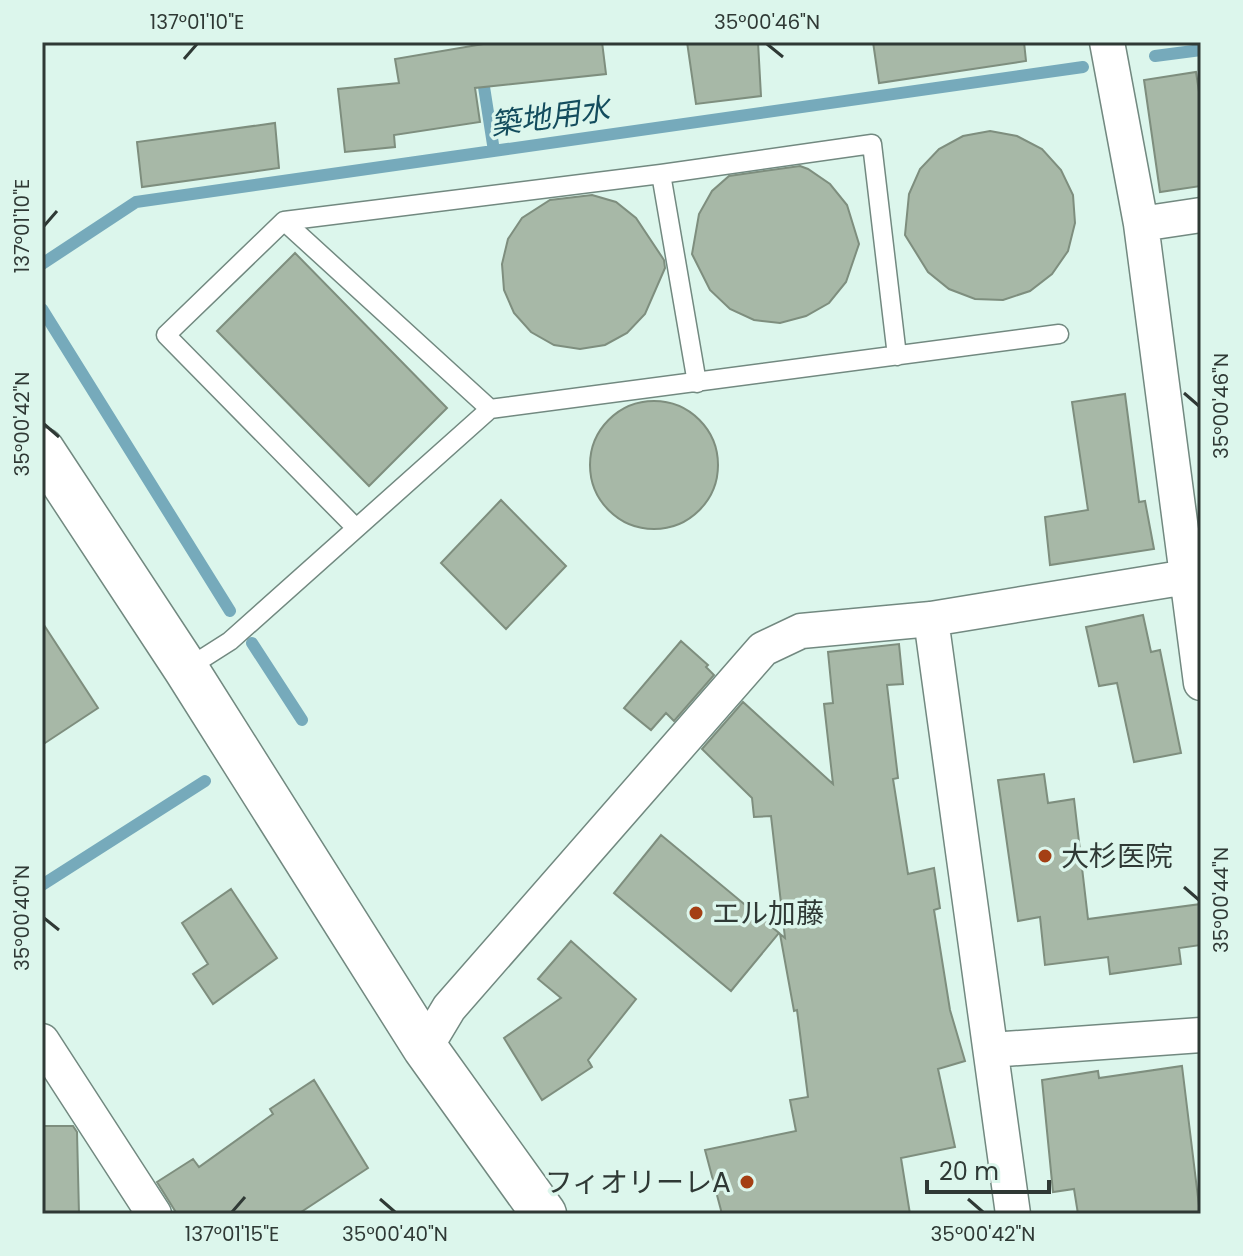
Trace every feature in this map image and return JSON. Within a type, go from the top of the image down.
[{"type":"street","points":[[1107,42],[1141,224],[1201,683]]},
{"type":"street","points":[[1141,224],[1201,215]]},
{"type":"street","points":[[42,450],[186,669],[425,1048],[544,1214]]},
{"type":"street","points":[[425,1048],[449,1008],[763,649],[801,631],[931,619],[1187,577]]},
{"type":"street","points":[[931,619],[1013,1214]]},
{"type":"street","points":[[991,1050],[1201,1035]]},
{"type":"street","points":[[42,1041],[154,1214]]},
{"type":"lane","points":[[356,528],[166,335],[284,221],[872,144],[897,356]]},
{"type":"lane","points":[[661,174],[697,383]]},
{"type":"lane","points":[[284,221],[490,409]]},
{"type":"lane","points":[[186,669],[230,641],[490,409],[1059,334]]},
{"type":"building","points":[[495,42],[602,42],[606,74],[475,88],[480,122],[394,135],[395,147],[345,152],[338,89],[399,83],[395,59]]},
{"type":"building","points":[[687,42],[758,42],[761,96],[696,104]]},
{"type":"building","points":[[873,42],[1024,42],[1026,61],[879,83]]},
{"type":"building","points":[[1196,72],[1201,105],[1201,186],[1160,192],[1144,80]]},
{"type":"building","points":[[275,123],[279,168],[142,187],[137,142]]},
{"type":"building","points":[[990,131],[1017,136],[1042,149],[1061,170],[1073,195],[1075,223],[1068,251],[1052,274],[1030,291],[1003,300],[975,299],[949,289],[928,272],[905,235],[909,194],[920,169],[939,149],[963,136]]},
{"type":"building","points":[[800,166],[830,184],[847,205],[859,244],[846,282],[829,303],[806,316],[780,323],[754,320],[730,309],[710,290],[692,254],[699,214],[712,191],[729,176]]},
{"type":"building","points":[[592,195],[616,202],[636,218],[664,260],[665,268],[645,314],[627,333],[605,345],[580,349],[554,345],[531,332],[514,313],[504,290],[502,264],[508,239],[522,218],[550,200]]},
{"type":"building","points":[[295,253],[447,408],[369,486],[217,331]]},
{"type":"building","points":[[1125,394],[1139,502],[1145,501],[1154,549],[1050,565],[1045,517],[1088,510],[1072,402]]},
{"type":"building","points":[[654,401],[679,405],[700,419],[714,440],[718,465],[714,490],[700,511],[679,525],[654,529],[629,525],[608,511],[594,490],[590,465],[594,440],[608,419],[629,405]]},
{"type":"building","points":[[501,500],[566,566],[506,629],[441,563]]},
{"type":"building","points":[[1143,615],[1151,652],[1160,650],[1181,753],[1134,762],[1117,683],[1099,686],[1086,627]]},
{"type":"building","points":[[42,622],[98,708],[42,745]]},
{"type":"building","points":[[681,641],[708,665],[706,667],[714,675],[674,721],[666,713],[651,730],[624,708]]},
{"type":"building","points":[[899,644],[903,684],[887,685],[898,778],[893,779],[908,874],[934,868],[940,908],[934,910],[950,1010],[965,1061],[938,1069],[955,1147],[901,1158],[910,1214],[722,1214],[705,1150],[796,1131],[790,1100],[808,1097],[797,1010],[794,1011],[780,934],[785,938],[771,816],[754,817],[752,798],[702,749],[743,702],[833,784],[824,704],[833,703],[828,652]]},
{"type":"building","points":[[1044,774],[1048,803],[1074,799],[1088,919],[1201,904],[1201,945],[1179,948],[1181,964],[1110,974],[1108,957],[1045,965],[1040,917],[1018,921],[998,780]]},
{"type":"building","name":"エル加藤","points":[[661,835],[779,933],[731,991],[614,893]]},
{"type":"building","points":[[231,889],[277,958],[213,1004],[193,974],[208,964],[182,923]]},
{"type":"building","points":[[571,941],[636,999],[588,1060],[592,1067],[542,1100],[504,1038],[561,998],[538,979]]},
{"type":"building","points":[[1182,1066],[1200,1214],[1078,1214],[1074,1189],[1053,1192],[1042,1080],[1098,1071],[1099,1078]]},
{"type":"building","points":[[314,1080],[368,1168],[298,1214],[177,1214],[157,1182],[193,1159],[199,1167],[273,1114],[270,1109]]},
{"type":"building","points":[[42,1126],[73,1126],[77,1132],[79,1214],[42,1214]]},
{"type":"waterway","points":[[477,42],[494,151]]},
{"type":"waterway","name":"築地用水","points":[[1155,56],[1201,50]]},
{"type":"waterway","name":"築地用水","points":[[42,264],[136,202],[1083,67]]},
{"type":"waterway","name":"築地用水","points":[[42,309],[230,611]]},
{"type":"waterway","name":"築地用水","points":[[252,643],[302,720]]},
{"type":"waterway","name":"築地用水","points":[[42,885],[205,781]]},
{"type":"place","name":"大杉医院","points":[[1045,856]]},
{"type":"place","name":"エル加藤","points":[[696,913]]},
{"type":"place","name":"フィオリーレA","points":[[747,1182]]}]
